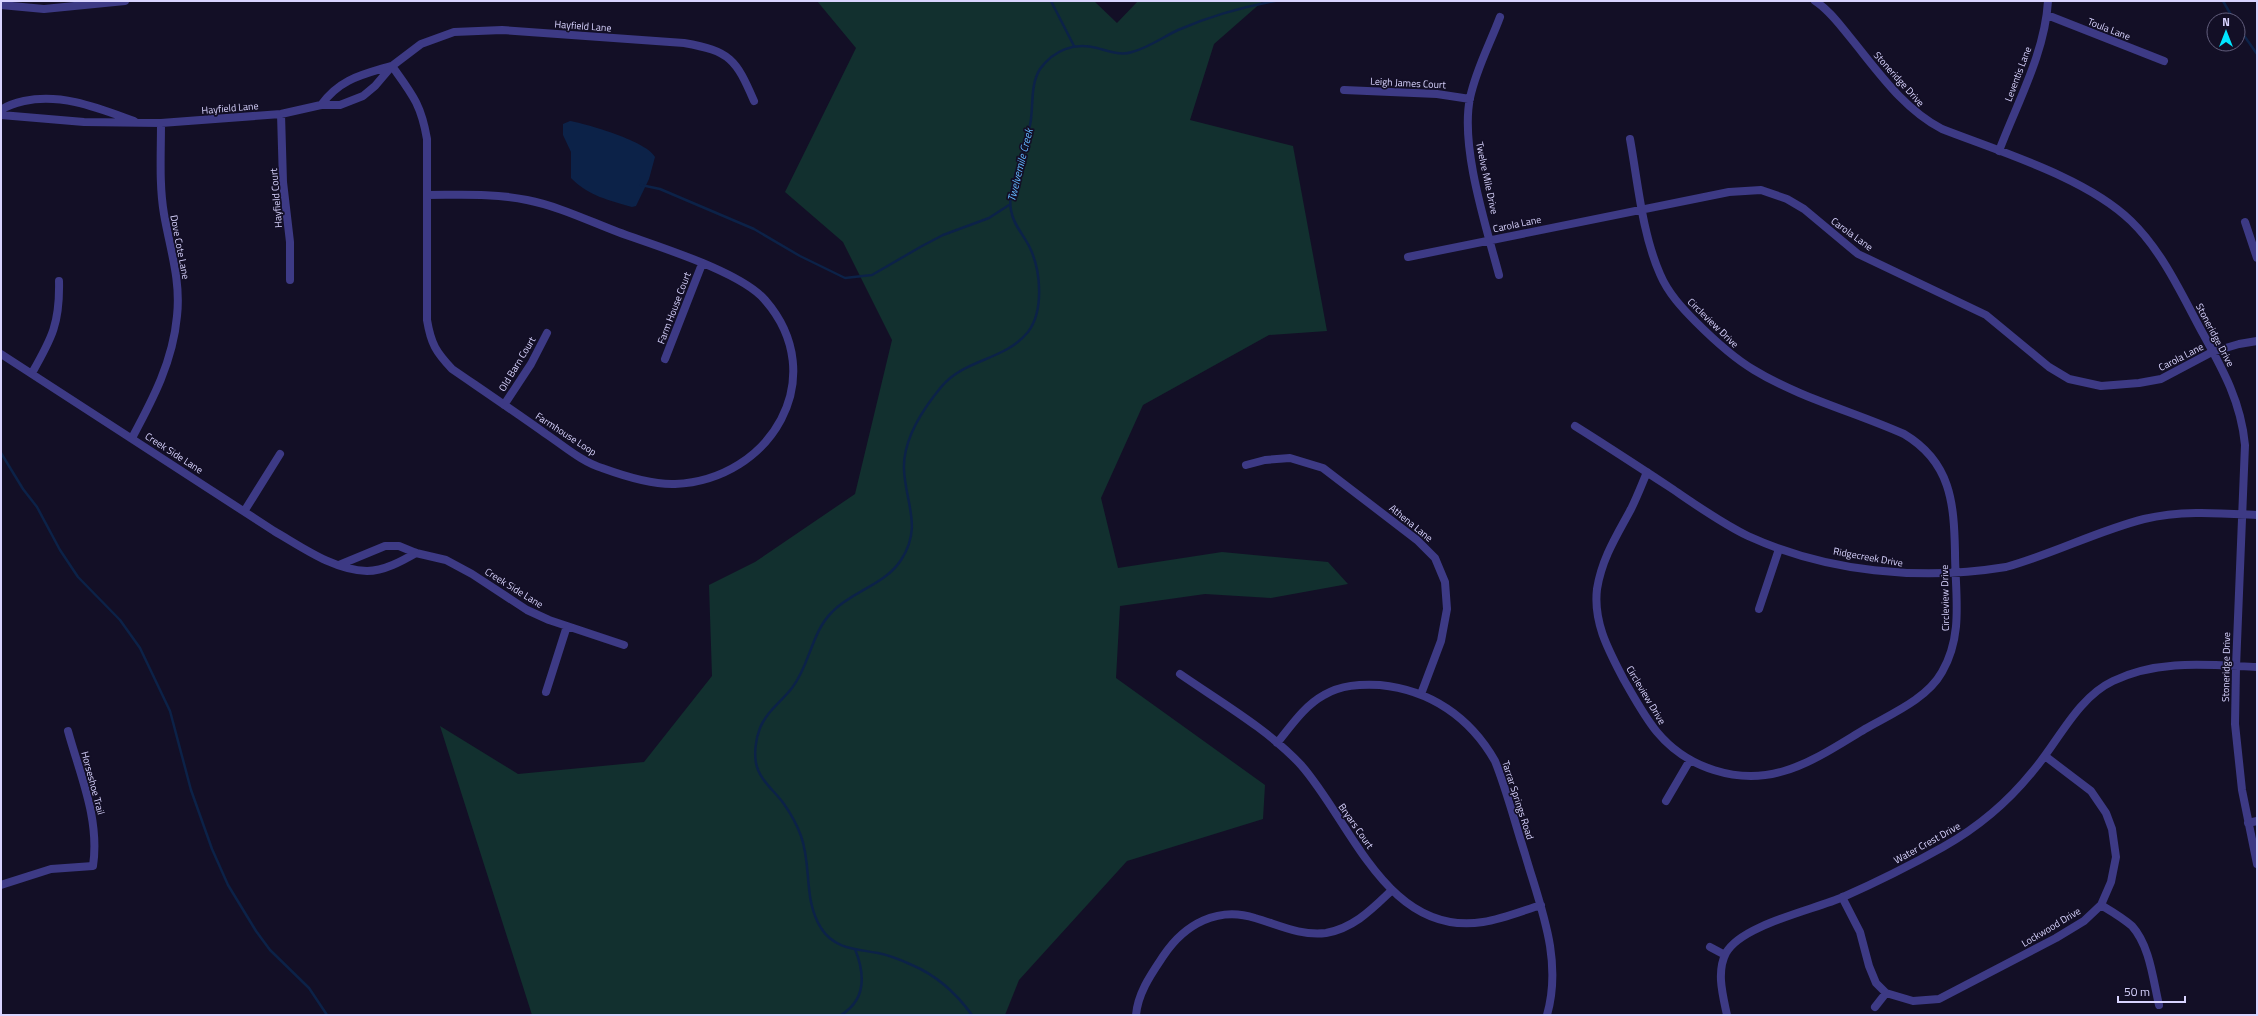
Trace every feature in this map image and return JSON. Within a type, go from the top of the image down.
[{"type":"street","points":[[1,5],[44,9],[77,3],[125,1]]},
{"type":"street","name":"Leventis Lane","points":[[1998,151],[2034,61],[2046,15],[2048,1]]},
{"type":"street","name":"Stoneridge Drive","points":[[1819,2],[1831,14],[1896,92],[1916,113],[1942,129],[2069,180],[2096,194],[2132,222],[2160,258],[2232,389],[2243,425],[2245,445],[2241,514],[2236,667],[2237,749],[2248,823],[2257,864]]},
{"type":"street","name":"Toula Lane","points":[[2046,15],[2164,61]]},
{"type":"street","name":"Twelve Mile Drive","points":[[1499,275],[1470,156],[1468,123],[1470,99],[1480,63],[1500,17]]},
{"type":"street","name":"Hayfield Lane","points":[[1,116],[84,122],[161,123],[281,114],[321,105],[340,105],[363,96],[375,86],[392,66],[421,44],[454,32],[502,30],[684,43],[709,47],[722,53],[742,73],[754,101]]},
{"type":"street","name":"Hayfield Lane","points":[[321,105],[331,91],[353,77],[392,66]]},
{"type":"street","name":"Farmhouse Loop","points":[[392,66],[415,97],[423,116],[427,139],[427,195],[427,320],[430,340],[436,352],[452,369],[574,453],[600,468],[655,482],[674,484],[694,482],[723,473],[741,464],[765,445],[777,429],[786,412],[791,391],[793,363],[789,343],[776,315],[764,298],[749,285],[702,264],[529,200],[494,195],[427,195]]},
{"type":"street","name":"Leigh James Court","points":[[1344,90],[1436,94],[1470,99]]},
{"type":"street","name":"Hayfield Lane","points":[[1,110],[7,105],[35,99],[59,98],[90,105],[140,123]]},
{"type":"street","name":"Hayfield Court","points":[[281,114],[283,182],[290,242],[290,280]]},
{"type":"street","name":"Dove Cote Lane","points":[[132,438],[164,376],[174,341],[177,316],[177,277],[161,195],[161,123]]},
{"type":"street","name":"Circleview Drive","points":[[1630,139],[1642,209],[1654,259],[1669,291],[1706,332],[1732,355],[1771,380],[1904,434],[1919,444],[1932,457],[1941,472],[1954,506],[1955,571],[1958,616],[1955,640],[1938,678],[1927,690],[1907,704],[1829,750],[1785,771],[1769,775],[1736,775],[1704,767],[1690,760],[1665,740],[1651,724],[1606,646],[1601,631],[1598,612],[1597,590],[1605,558],[1632,507],[1647,472]]},
{"type":"street","name":"Carola Lane","points":[[1408,257],[1642,209],[1737,191],[1761,190],[1778,195],[1804,209],[1858,254],[1986,315],[2049,367],[2069,379],[2092,385],[2120,385],[2161,379],[2212,352],[2239,344],[2257,341]]},
{"type":"street","points":[[2245,222],[2257,258]]},
{"type":"street","name":"Farm House Court","points":[[665,359],[702,264]]},
{"type":"street","points":[[32,373],[49,344],[57,325],[60,305],[59,281]]},
{"type":"street","name":"Old Barn Court","points":[[504,405],[531,364],[547,332]]},
{"type":"street","name":"Creek Side Lane","points":[[1,354],[318,557],[339,565],[368,571],[398,563],[416,553]]},
{"type":"street","name":"Ridgecreek Drive","points":[[1575,426],[1730,525],[1779,549],[1867,570],[1896,574],[1989,570],[2016,564],[2145,519],[2186,513],[2257,515]]},
{"type":"street","points":[[244,510],[280,454]]},
{"type":"street","name":"Athena Lane","points":[[1246,465],[1285,458],[1298,459],[1323,468],[1418,540],[1435,558],[1445,582],[1447,608],[1441,641],[1422,694]]},
{"type":"street","name":"Creek Side Lane","points":[[339,565],[385,546],[399,546],[416,553],[446,560],[472,574],[527,610],[567,626],[624,645]]},
{"type":"street","points":[[1759,609],[1779,549]]},
{"type":"street","points":[[546,692],[567,626]]},
{"type":"street","name":"Water Crest Drive","points":[[1726,1015],[1721,976],[1725,955],[1736,940],[1763,926],[1842,897],[1932,853],[1961,836],[2005,802],[2045,756],[2081,708],[2096,692],[2116,680],[2140,670],[2167,665],[2257,667]]},
{"type":"street","name":"Bryars Court","points":[[1180,674],[1277,743],[1313,780],[1358,846],[1392,891],[1408,905],[1423,914],[1448,922],[1465,924],[1499,919],[1541,905]]},
{"type":"street","name":"Tarrar Springs Road","points":[[1277,743],[1309,705],[1324,695],[1341,688],[1368,684],[1395,687],[1422,694],[1449,709],[1468,724],[1480,737],[1495,761],[1547,926],[1552,960],[1551,995],[1547,1015]]},
{"type":"street","name":"Horseshoe Trail","points":[[1,885],[51,869],[93,866],[95,839],[92,814],[68,731]]},
{"type":"street","name":"Lockwood Drive","points":[[1886,993],[1913,1001],[1938,999],[2056,938],[2084,921],[2101,905],[2112,882],[2115,865],[2114,838],[2109,821],[2102,805],[2091,792],[2045,756]]},
{"type":"street","points":[[1666,802],[1690,760]]},
{"type":"street","points":[[2248,823],[2257,821]]},
{"type":"street","points":[[1136,1015],[1142,994],[1149,979],[1170,946],[1182,933],[1203,919],[1220,915],[1237,914],[1254,917],[1301,933],[1327,932],[1343,928],[1358,920],[1392,891]]},
{"type":"street","points":[[1842,897],[1860,932],[1869,966],[1876,983],[1886,993],[1875,1007]]},
{"type":"street","points":[[2101,905],[2127,922],[2138,935],[2145,950],[2159,1005]]},
{"type":"street","points":[[1710,947],[1725,955]]},
{"type":"green space","points":[[817,1],[1094,1],[1117,23],[1138,1],[1263,1],[1214,44],[1190,120],[1293,146],[1327,331],[1269,335],[1143,405],[1101,498],[1118,568],[1222,552],[1328,562],[1348,584],[1271,598],[1205,594],[1120,606],[1116,678],[1265,785],[1263,819],[1127,861],[1019,980],[1005,1015],[532,1015],[440,726],[518,774],[644,762],[712,676],[709,585],[755,562],[855,494],[892,340],[843,242],[785,192],[856,48]]},
{"type":"water","points":[[570,121],[617,134],[641,145],[650,151],[655,157],[649,179],[636,206],[632,207],[599,197],[585,189],[571,178],[571,152],[563,135],[563,124]]},
{"type":"waterway","points":[[1051,1],[1074,46]]},
{"type":"waterway","name":"Twelvemile Creek","points":[[972,1015],[953,992],[921,969],[891,956],[846,947],[832,940],[826,935],[815,917],[812,906],[804,847],[799,832],[787,808],[760,775],[756,763],[755,754],[759,732],[766,717],[788,693],[798,679],[819,630],[825,620],[840,605],[886,576],[901,560],[911,536],[912,525],[905,481],[904,459],[909,440],[922,412],[944,383],[967,367],[1010,348],[1028,332],[1033,323],[1039,302],[1037,268],[1028,243],[1016,225],[1012,215],[1010,201],[1014,178],[1029,129],[1035,80],[1040,69],[1058,52],[1065,49],[1089,46],[1114,53],[1128,53],[1144,48],[1178,30],[1201,21],[1238,9],[1275,1]]},
{"type":"waterway","points":[[2223,1],[2229,12]]},
{"type":"waterway","points":[[2246,38],[2257,54]]},
{"type":"waterway","points":[[641,185],[660,189],[754,229],[800,256],[845,278],[872,275],[943,235],[989,218],[1009,205]]},
{"type":"waterway","points":[[1,453],[23,489],[37,507],[60,550],[78,577],[120,620],[140,648],[170,711],[191,790],[212,849],[228,885],[256,931],[270,950],[309,988],[327,1015]]},
{"type":"waterway","name":"Twelvemile Creek","points":[[841,1015],[855,1002],[861,986],[861,968],[855,949]]}]
